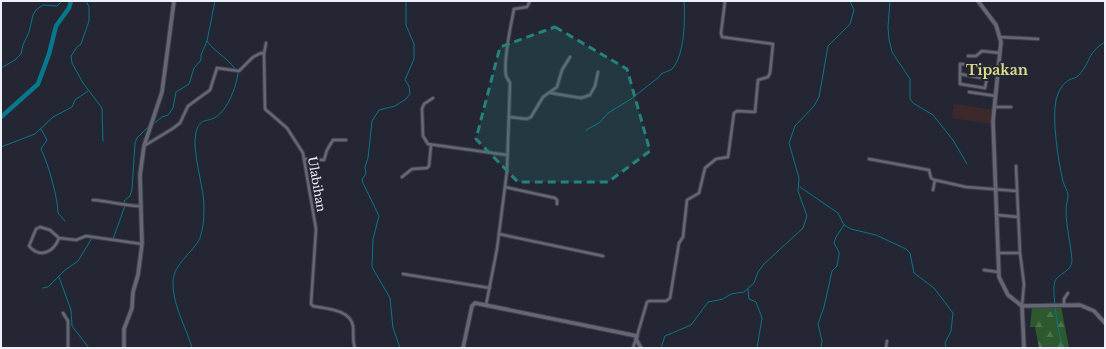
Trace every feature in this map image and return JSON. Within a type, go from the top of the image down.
[{"type":"street","points":[[124,348],[124,329],[132,308],[133,292],[138,275],[142,244],[140,176],[144,146],[162,92],[174,1]]},
{"type":"street","points":[[486,305],[499,234],[505,187],[510,83],[506,76],[506,71],[513,13],[515,7],[527,8],[530,1]]},
{"type":"street","points":[[633,348],[647,302],[666,301],[670,298],[679,243],[683,237],[687,200],[699,193],[705,168],[716,159],[728,157],[734,113],[737,111],[755,112],[758,80],[768,77],[770,73],[773,44],[722,37],[721,32],[725,1]]},
{"type":"street","points":[[978,1],[996,24],[1000,37],[995,108],[995,188],[998,272],[1008,295],[1022,306],[1051,307],[1080,305],[1094,311],[1105,323]]},
{"type":"street","points":[[1000,37],[1038,39]]},
{"type":"street","name":"Ulabihan","points":[[266,43],[264,54],[265,109],[287,128],[303,153],[316,229],[311,304],[313,306],[339,311],[351,320],[354,348]]},
{"type":"street","points":[[968,56],[978,56],[982,51],[1000,53]]},
{"type":"street","points":[[144,146],[172,129],[180,122],[188,106],[210,90],[217,68],[239,71],[253,57],[261,53],[264,54]]},
{"type":"street","points":[[509,117],[529,119],[541,99],[559,84],[562,70],[570,56]]},
{"type":"street","points":[[989,67],[984,88],[961,85],[959,82],[960,64],[989,67],[998,69]]},
{"type":"street","points":[[550,93],[581,98],[590,95],[596,86],[598,72]]},
{"type":"street","points":[[960,74],[987,78]]},
{"type":"street","points":[[969,92],[996,96]]},
{"type":"street","points":[[433,98],[424,104],[422,109],[423,136],[426,142],[431,145],[507,155]]},
{"type":"street","points":[[995,108],[1011,107]]},
{"type":"street","points":[[304,159],[324,160],[327,150],[333,140],[346,140]]},
{"type":"street","points":[[402,176],[412,169],[427,168],[429,166],[431,145]]},
{"type":"street","points":[[869,159],[928,170],[931,178],[935,180],[966,187],[995,188],[1017,191]]},
{"type":"street","points":[[1016,166],[1020,254],[1024,288],[1022,306],[1024,348]]},
{"type":"street","points":[[933,190],[935,180]]},
{"type":"street","points":[[505,187],[555,198],[557,200],[557,204]]},
{"type":"street","points":[[93,200],[118,202],[127,206],[141,206]]},
{"type":"street","points":[[996,215],[1018,217]]},
{"type":"street","points":[[59,238],[56,246],[51,251],[43,254],[36,252],[29,246],[36,229],[40,228],[50,230],[59,238],[76,240],[86,236],[142,244]]},
{"type":"street","points":[[499,234],[603,256]]},
{"type":"street","points":[[998,252],[1020,254]]},
{"type":"street","points":[[984,270],[998,272]]},
{"type":"street","points":[[403,274],[490,288]]},
{"type":"street","points":[[1064,306],[1064,299],[1068,293]]},
{"type":"street","points":[[463,348],[472,306],[475,303],[636,337]]},
{"type":"street","points":[[63,313],[68,322],[68,348]]},
{"type":"street","points":[[636,337],[641,348]]},
{"type":"street","points":[[886,342],[886,348]]},
{"type":"highlighted area","points":[[555,27],[627,69],[650,151],[608,182],[518,182],[476,139],[500,47]]},
{"type":"shaded area","points":[[954,104],[994,110],[991,124],[952,118]]},
{"type":"green space","points":[[1061,306],[1069,348],[1039,348],[1035,327],[1030,327],[1032,307]]},
{"type":"waterway","points":[[1,68],[15,60],[21,54],[33,15],[36,10],[43,5],[57,6],[62,1]]},
{"type":"waterway","points":[[1,117],[38,84],[49,54],[56,26],[69,8],[71,1]]},
{"type":"waterway","points":[[86,1],[89,7],[89,21],[81,44],[71,56],[72,63],[83,83],[102,108],[103,141]]},
{"type":"waterway","points":[[152,125],[162,117],[168,115],[173,108],[176,92],[189,84],[194,68],[201,60],[201,55],[207,41],[215,1]]},
{"type":"waterway","points":[[400,348],[393,328],[390,298],[372,267],[373,239],[379,216],[362,179],[366,174],[365,167],[368,158],[372,121],[379,110],[395,106],[406,99],[410,94],[409,86],[405,80],[414,59],[414,44],[406,25],[406,1]]},
{"type":"waterway","points":[[586,130],[599,123],[608,113],[631,99],[661,74],[672,69],[680,55],[682,46],[684,1]]},
{"type":"waterway","points":[[661,348],[665,336],[691,325],[708,302],[723,299],[731,294],[744,292],[754,283],[758,272],[764,264],[803,228],[807,216],[798,191],[799,178],[789,143],[795,126],[814,106],[819,97],[828,46],[850,24],[854,10],[850,1]]},
{"type":"waterway","points":[[890,1],[888,27],[889,39],[892,52],[910,79],[910,99],[913,103],[933,115],[953,140],[967,164]]},
{"type":"waterway","points":[[192,348],[177,307],[173,290],[173,281],[174,275],[180,263],[197,243],[203,228],[204,201],[195,150],[196,132],[201,122],[216,117],[224,109],[233,91],[238,74],[236,69],[207,41]]},
{"type":"waterway","points":[[1063,348],[1056,314],[1054,286],[1055,281],[1070,267],[1072,261],[1066,216],[1068,193],[1061,173],[1056,140],[1056,100],[1062,86],[1069,80],[1078,76],[1095,50],[1105,42]]},
{"type":"waterway","points":[[1,147],[35,134],[53,117],[72,107],[75,100],[88,91]]},
{"type":"waterway","points":[[125,204],[124,201],[130,196],[132,189],[135,143],[137,138],[148,127]]},
{"type":"waterway","points":[[41,129],[47,140],[41,149],[52,181],[58,213],[65,221]]},
{"type":"waterway","points":[[800,187],[838,213],[844,225],[851,229],[876,235],[906,249],[910,253],[914,273],[934,288],[953,313],[951,331],[945,343],[946,348]]},
{"type":"waterway","points":[[113,239],[125,206]]},
{"type":"waterway","points":[[821,348],[822,341],[818,324],[824,307],[832,271],[837,266],[839,252],[834,243],[844,225]]},
{"type":"waterway","points":[[43,288],[48,287],[65,270],[78,261],[92,238]]},
{"type":"waterway","points":[[59,277],[71,310],[72,326],[89,348]]},
{"type":"waterway","points":[[748,289],[749,299],[756,302],[762,318],[757,348]]},
{"type":"district","name":"Tipakan","points":[[997,70]]}]
